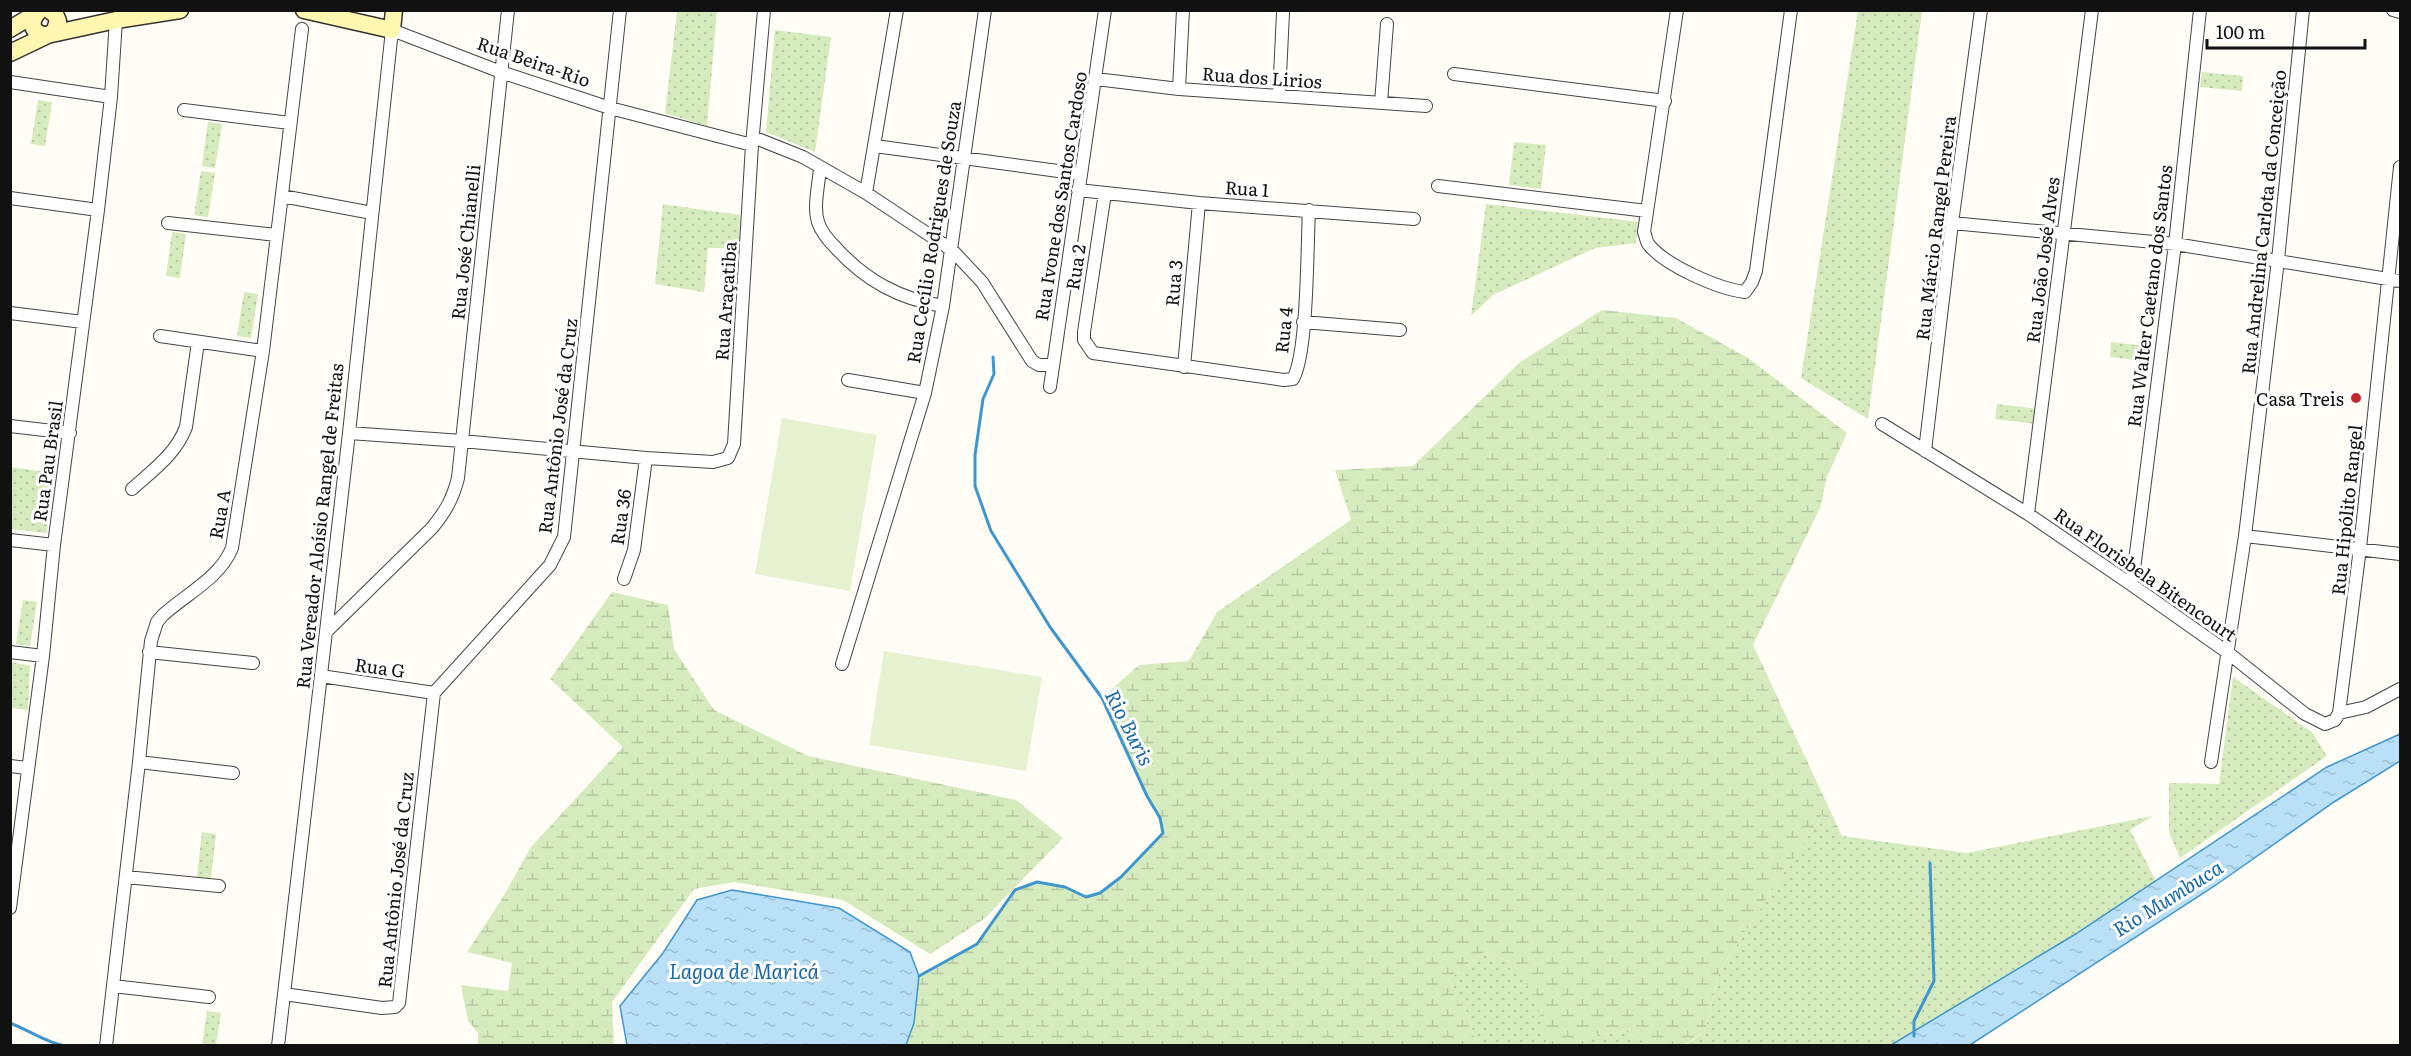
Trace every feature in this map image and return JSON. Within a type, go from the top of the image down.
[{"type":"main road","points":[[10,53],[51,34],[116,20],[180,10]]},
{"type":"main road","name":"Rua Beira-Rio","points":[[304,10],[392,30]]},
{"type":"main road","name":"Rua Vereador Aloísio Rangel de Freitas","points":[[392,30],[394,10]]},
{"type":"main road","points":[[10,29],[42,11],[55,14],[58,21],[57,29],[51,34]]},
{"type":"street","name":"Rua José Chianelli","points":[[327,631],[432,528],[450,504],[458,478],[508,10]]},
{"type":"street","name":"Rua Antônio José da Cruz","points":[[284,994],[382,1008],[395,1007],[399,1003],[434,693],[550,565],[559,551],[568,518],[573,450],[620,10]]},
{"type":"street","name":"Rua Araçatiba","points":[[646,458],[713,462],[728,458],[734,444],[753,141],[764,10]]},
{"type":"street","points":[[866,193],[897,10]]},
{"type":"street","name":"Rua Cecílio Rodrigues de Souza","points":[[842,664],[925,393],[944,306],[985,10]]},
{"type":"street","name":"Rua Ivone dos Santos Cardoso","points":[[1050,387],[1105,10]]},
{"type":"street","points":[[1179,88],[1183,10]]},
{"type":"street","points":[[1677,10],[1644,232],[1648,244],[1674,265],[1719,286],[1745,292],[1756,270],[1791,10]]},
{"type":"street","name":"Rua Márcio Rangel Pereira","points":[[1925,451],[1952,223],[1981,10]]},
{"type":"street","name":"Rua João José Alves","points":[[2028,514],[2092,10]]},
{"type":"street","name":"Rua Walter Caetano dos Santos","points":[[2132,585],[2175,244],[2200,10]]},
{"type":"street","name":"Rua Andrelina Carlota da Conceição","points":[[2211,762],[2245,536],[2278,260],[2303,10]]},
{"type":"street","points":[[2393,10],[2400,12]]},
{"type":"street","points":[[1279,96],[1283,13]]},
{"type":"street","name":"Rua Pau Brasil","points":[[10,908],[98,210],[111,97],[116,20]]},
{"type":"street","points":[[1381,104],[1387,24]]},
{"type":"street","name":"Rua A","points":[[106,1044],[153,631],[163,615],[210,578],[228,559],[232,548],[263,351],[302,29]]},
{"type":"street","name":"Rua Beira-Rio","points":[[392,30],[501,72],[610,108],[753,141]]},
{"type":"street","name":"Rua Vereador Aloísio Rangel de Freitas","points":[[278,1046],[350,433],[392,30]]},
{"type":"street","points":[[1454,74],[1665,100]]},
{"type":"street","name":"Rua dos Lirios","points":[[1096,79],[1179,88],[1426,106]]},
{"type":"street","points":[[10,82],[111,97]]},
{"type":"street","points":[[184,110],[290,123]]},
{"type":"street","points":[[753,141],[775,145],[820,167],[866,193],[952,250],[982,282],[1026,355],[1035,363],[1052,365]]},
{"type":"street","points":[[875,146],[1080,174]]},
{"type":"street","points":[[820,167],[817,219],[832,244],[857,269],[879,285],[905,297],[944,306]]},
{"type":"street","name":"Rua Hipólito Rangel","points":[[2339,713],[2395,280],[2400,167]]},
{"type":"street","points":[[1438,186],[1647,211]]},
{"type":"street","name":"Rua 1","points":[[1078,190],[1199,203],[1414,219]]},
{"type":"street","name":"Rua 2","points":[[1105,193],[1084,332],[1087,346],[1093,353],[1184,367]]},
{"type":"street","points":[[282,196],[372,213]]},
{"type":"street","points":[[10,198],[98,210]]},
{"type":"street","name":"Rua 3","points":[[1184,367],[1199,203]]},
{"type":"street","name":"Rua 4","points":[[1184,367],[1288,380],[1293,378],[1297,369],[1303,322],[1309,210]]},
{"type":"street","points":[[168,223],[276,235]]},
{"type":"street","points":[[1952,223],[2175,244],[2395,280]]},
{"type":"street","points":[[10,312],[83,322]]},
{"type":"street","points":[[1303,322],[1400,330]]},
{"type":"street","points":[[160,336],[263,351]]},
{"type":"street","points":[[132,489],[173,451],[181,440],[186,427],[198,342]]},
{"type":"street","points":[[848,380],[925,393]]},
{"type":"street","name":"Rua Florisbela Bitencourt","points":[[1882,424],[2028,514],[2132,585],[2227,652],[2305,714],[2325,724],[2335,720],[2339,713]]},
{"type":"street","points":[[10,426],[70,433]]},
{"type":"street","points":[[350,433],[573,450],[646,458]]},
{"type":"street","name":"Rua 36","points":[[624,579],[634,550],[646,458]]},
{"type":"street","points":[[2245,536],[2400,554]]},
{"type":"street","points":[[10,540],[54,545]]},
{"type":"street","points":[[10,652],[43,656]]},
{"type":"street","points":[[149,652],[253,663]]},
{"type":"street","name":"Rua G","points":[[321,676],[434,693]]},
{"type":"street","points":[[2339,713],[2366,707],[2400,689]]},
{"type":"street","points":[[139,762],[233,773]]},
{"type":"street","points":[[10,766],[27,768]]},
{"type":"street","points":[[126,877],[219,886]]},
{"type":"street","points":[[113,986],[209,997]]},
{"type":"green space","points":[[677,11],[717,11],[707,126],[665,113]]},
{"type":"green space","points":[[1858,11],[1922,11],[1868,419],[1801,378]]},
{"type":"green space","points":[[775,30],[831,37],[815,152],[766,132]]},
{"type":"green space","points":[[2202,72],[2243,76],[2242,91],[2200,87]]},
{"type":"green space","points":[[38,100],[52,102],[45,146],[31,144]]},
{"type":"green space","points":[[208,122],[222,124],[215,168],[202,166]]},
{"type":"green space","points":[[1514,142],[1546,145],[1541,189],[1509,185]]},
{"type":"green space","points":[[201,171],[215,173],[208,217],[194,215]]},
{"type":"green space","points":[[663,204],[740,215],[739,248],[708,248],[704,292],[655,284]]},
{"type":"green space","points":[[1486,204],[1639,222],[1636,243],[1595,248],[1493,295],[1471,316]]},
{"type":"green space","points":[[172,232],[186,234],[180,278],[166,276]]},
{"type":"green space","points":[[244,292],[258,294],[251,338],[237,336]]},
{"type":"green space","points":[[1602,310],[1676,318],[1748,358],[1847,433],[1827,477],[1820,508],[1753,645],[1842,836],[1822,815],[1720,970],[1705,1031],[1684,1045],[1649,1045],[1625,1031],[1588,1036],[1583,1045],[1547,1045],[1537,1002],[1514,963],[1483,953],[1449,979],[1469,1016],[1476,1045],[906,1046],[914,1023],[919,976],[977,944],[1015,890],[1037,882],[1065,887],[1086,897],[1100,893],[1121,877],[1163,833],[1160,818],[1147,796],[1102,698],[1139,665],[1189,661],[1217,612],[1351,520],[1335,470],[1413,466],[1519,363]]},
{"type":"green space","points":[[2111,342],[2153,347],[2151,362],[2110,357]]},
{"type":"green space","points":[[1997,404],[2038,409],[2037,424],[1995,419]]},
{"type":"green space","points":[[782,418],[877,435],[850,591],[755,574]]},
{"type":"green space","points":[[11,467],[52,473],[47,533],[11,529]]},
{"type":"green space","points":[[612,592],[668,605],[674,649],[714,710],[808,756],[1016,800],[1063,838],[984,919],[930,954],[843,900],[734,882],[694,889],[612,1002],[614,1045],[478,1045],[478,1033],[468,1021],[461,985],[508,991],[512,963],[467,952],[500,902],[531,847],[623,747],[550,679]]},
{"type":"green space","points":[[23,600],[37,602],[30,646],[16,644]]},
{"type":"green space","points":[[884,651],[1042,677],[1026,771],[869,745]]},
{"type":"green space","points":[[11,662],[30,666],[28,710],[11,708]]},
{"type":"green space","points":[[2233,677],[2312,732],[2327,756],[2180,858],[2169,833],[2169,783],[2219,784]]},
{"type":"green space","points":[[1822,815],[1842,836],[1967,853],[2153,816],[2130,830],[2156,881],[2074,935],[1891,1045],[1684,1046],[1705,1031],[1720,970]]},
{"type":"green space","points":[[202,832],[216,834],[211,878],[197,877]]},
{"type":"green space","points":[[1483,953],[1514,963],[1538,1002],[1547,1045],[1476,1045],[1469,1016],[1449,979]]},
{"type":"green space","points":[[207,1011],[221,1013],[216,1045],[202,1045]]},
{"type":"green space","points":[[1625,1031],[1649,1045],[1583,1046],[1587,1036]]},
{"type":"water","name":"Rio Mumbuca","points":[[2400,734],[2400,761],[2334,802],[2216,885],[1970,1045],[1891,1045],[2074,935],[2327,767]]},
{"type":"water","name":"Lagoa de Maricá","points":[[732,890],[839,908],[910,952],[919,976],[914,1023],[906,1045],[627,1045],[620,1006],[663,953],[697,900]]},
{"type":"waterway","name":"Rio Buris","points":[[919,976],[977,944],[1015,890],[1037,882],[1065,887],[1086,897],[1100,893],[1121,877],[1163,833],[1160,818],[1147,796],[1102,698],[1050,627],[991,531],[975,486],[975,455],[983,399],[994,374],[993,357]]},
{"type":"waterway","points":[[1914,1036],[1914,1021],[1934,981],[1930,863]]},
{"type":"waterway","points":[[10,1023],[65,1046]]},
{"type":"place","name":"Casa Treis","points":[[2356,398]]}]
